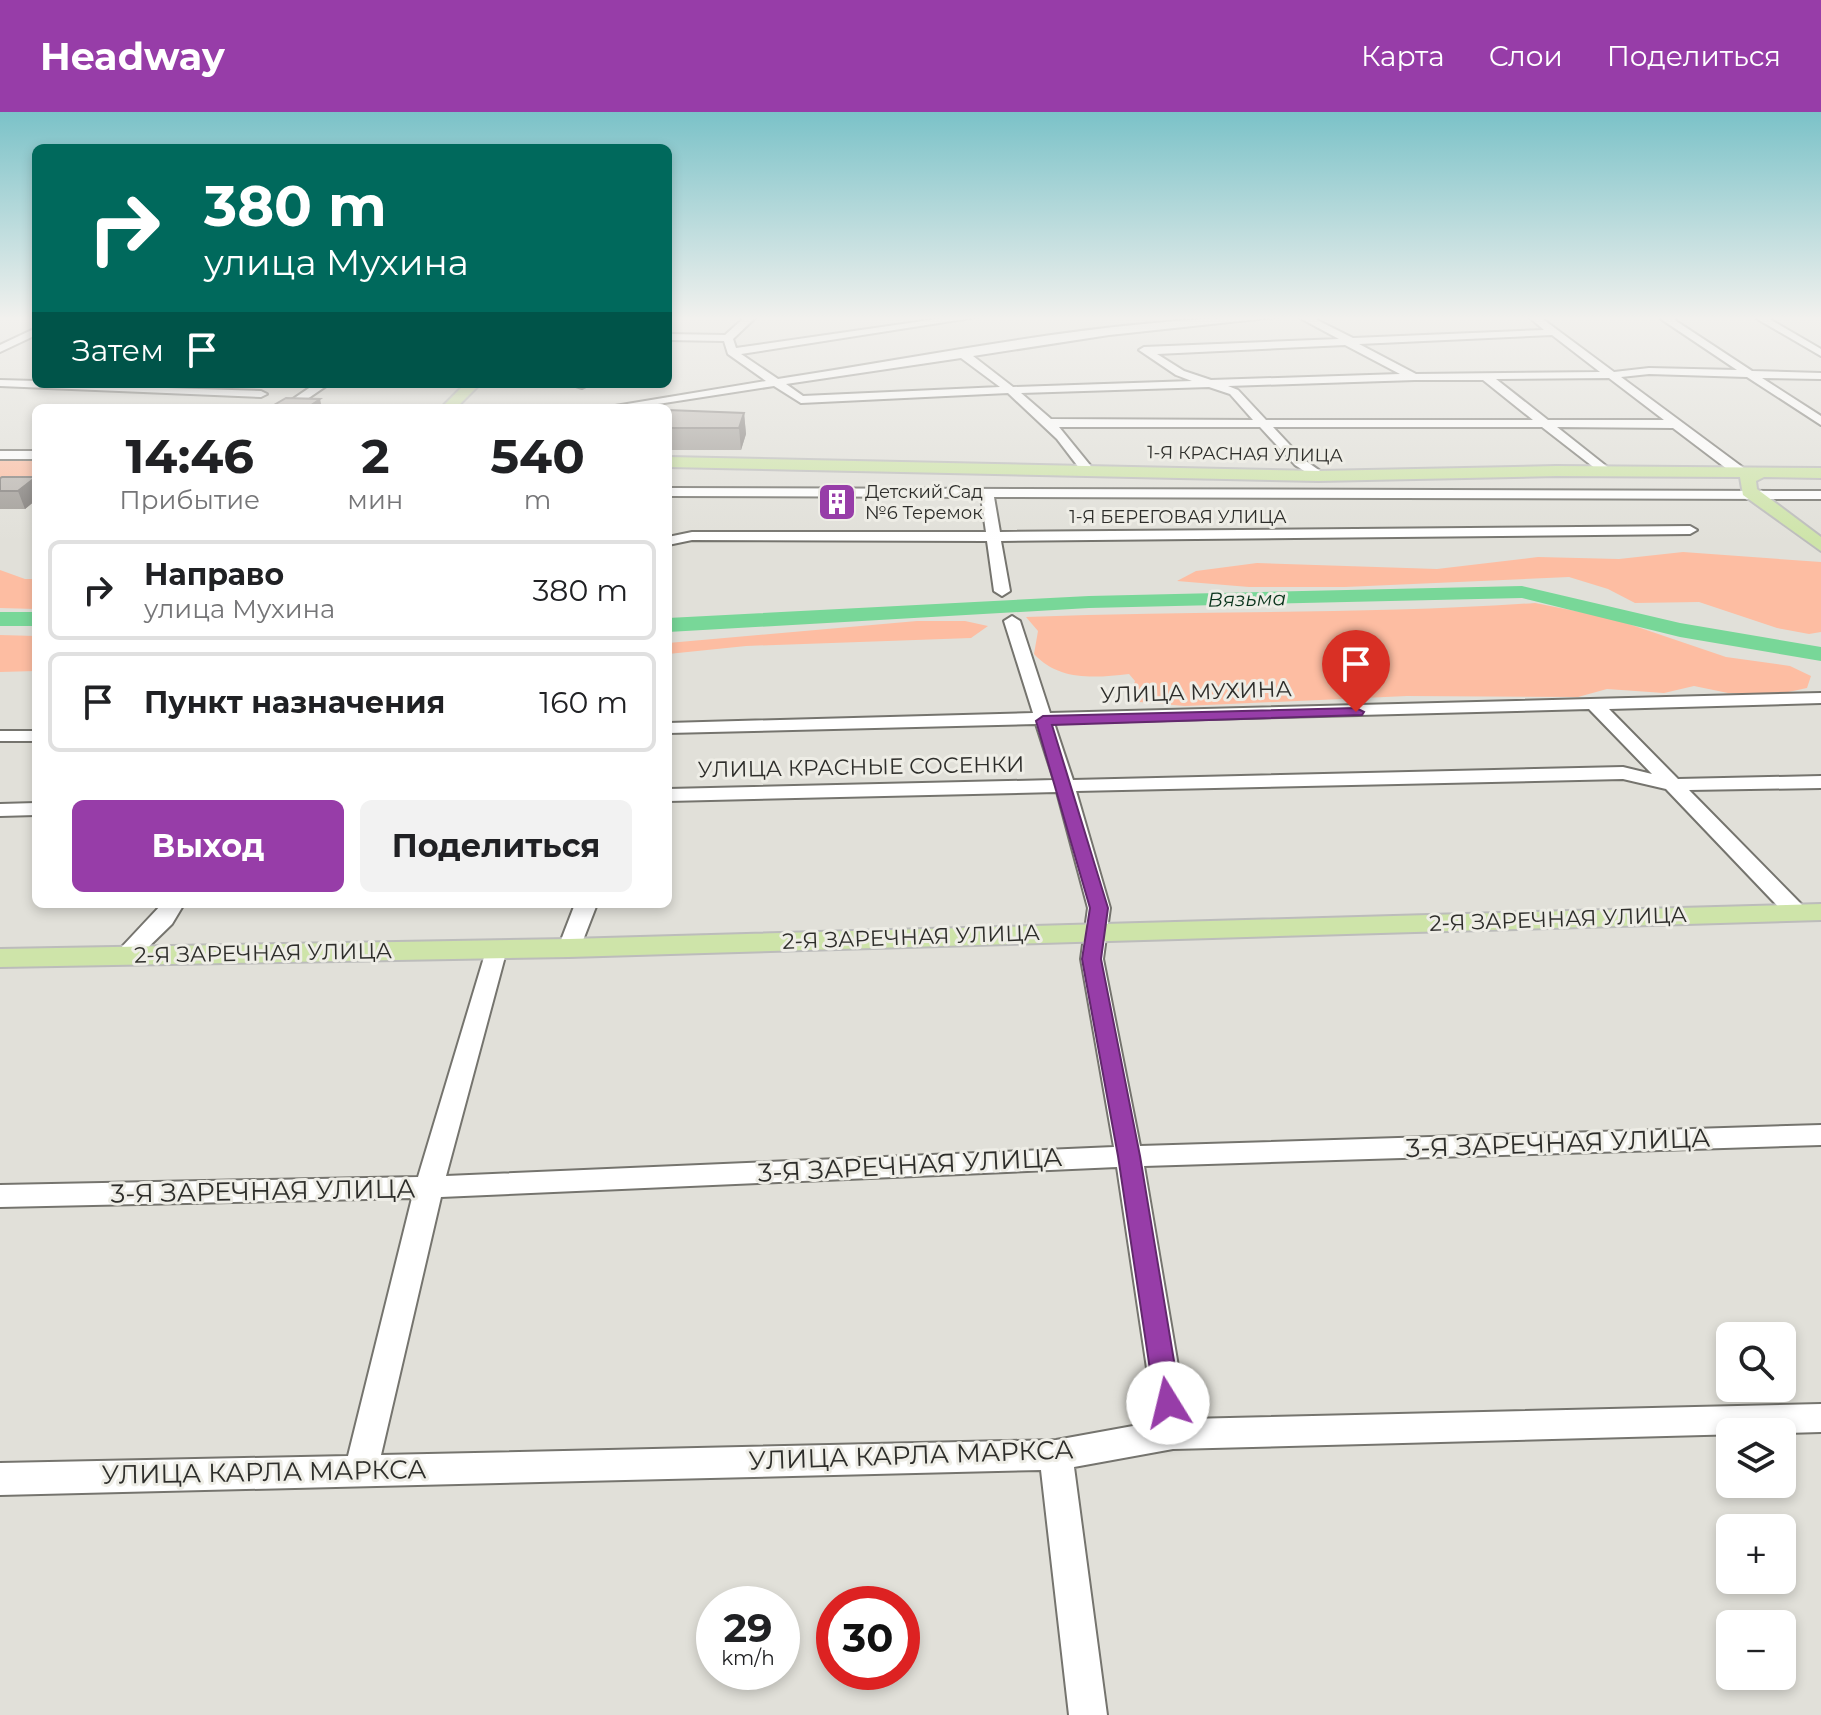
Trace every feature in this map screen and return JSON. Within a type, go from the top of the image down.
[{"type":"main road","name":"1-Я КРАСНАЯ УЛИЦА","points":[[672,462],[1318,476],[1821,473]]},
{"type":"main road","points":[[1703,472],[1752,493],[1821,546]]},
{"type":"main road","points":[[1752,493],[1747,479],[1763,472]]},
{"type":"main road","name":"2-Я ЗАРЕЧНАЯ УЛИЦА","points":[[0,958],[569,948],[1808,912]]},
{"type":"street","points":[[246,404],[266,392],[260,392]]},
{"type":"street","points":[[292,404],[311,392]]},
{"type":"street","points":[[652,392],[656,399]]},
{"type":"street","points":[[630,404],[702,392]]},
{"type":"street","points":[[788,392],[801,400],[973,392]]},
{"type":"street","points":[[1013,392],[1070,443],[1088,470]]},
{"type":"street","points":[[1233,392],[1299,462],[1318,476]]},
{"type":"street","points":[[1505,392],[1605,472]]},
{"type":"street","points":[[1634,392],[1740,472]]},
{"type":"street","points":[[1778,392],[1821,421]]},
{"type":"street","points":[[1049,423],[1675,424]]},
{"type":"street","points":[[0,455],[32,455]]},
{"type":"street","points":[[1042,470],[1042,495]]},
{"type":"street","points":[[672,492],[1821,495]]},
{"type":"street","points":[[987,495],[1002,591]]},
{"type":"street","name":"1-Я БЕРЕГОВАЯ УЛИЦА","points":[[672,540],[692,536],[1226,537],[1690,530]]},
{"type":"street","points":[[1012,621],[1065,786],[1099,908],[1092,959],[1129,1156],[1173,1434]]},
{"type":"street","name":"УЛИЦА МУХИНА","points":[[672,728],[1043,721],[1821,698]]},
{"type":"street","points":[[1595,705],[1672,785],[1808,912]]},
{"type":"street","points":[[0,736],[32,736]]},
{"type":"street","name":"УЛИЦА КРАСНЫЕ СОСЕНКИ","points":[[672,795],[1623,773],[1672,785],[1821,782]]},
{"type":"street","points":[[0,810],[32,809]]},
{"type":"street","points":[[126,956],[164,919],[171,908]]},
{"type":"street","points":[[569,948],[584,908]]},
{"type":"street","points":[[361,1469],[429,1187],[496,949]]},
{"type":"street","name":"3-Я ЗАРЕЧНАЯ УЛИЦА","points":[[0,1196],[429,1187],[1129,1156],[1821,1135]]},
{"type":"street","name":"УЛИЦА КАРЛА МАРКСА","points":[[0,1479],[1056,1455],[1173,1434],[1821,1418]]},
{"type":"street","points":[[1056,1455],[1088,1715]]},
{"type":"shaded area","points":[[0,459],[32,459],[32,478],[0,478]]},
{"type":"shaded area","points":[[1683,552],[1821,562],[1821,632],[1809,634],[1777,628],[1699,602],[1635,603],[1608,589],[1569,577],[1345,587],[1249,587],[1177,581],[1196,571],[1257,563],[1437,569],[1538,557],[1619,559]]},
{"type":"shaded area","points":[[0,570],[32,579],[32,609],[0,608]]},
{"type":"shaded area","points":[[1535,603],[1611,618],[1726,657],[1790,666],[1811,676],[1807,688],[1779,694],[1728,693],[1694,686],[1664,693],[1607,689],[1578,697],[1407,696],[1185,706],[1128,701],[1135,681],[1129,674],[1090,677],[1054,669],[1034,654],[1038,631],[1026,617],[1408,609]]},
{"type":"shaded area","points":[[917,621],[965,621],[988,626],[971,638],[746,646],[672,654],[672,643]]},
{"type":"shaded area","points":[[0,635],[32,636],[32,671],[0,672]]},
{"type":"building","points":[[286,398],[320,399],[313,404],[276,404]]},
{"type":"building","points":[[672,410],[744,413],[739,428],[672,428]]},
{"type":"building","points":[[32,477],[32,480],[18,491],[0,491],[0,478]]},
{"type":"waterway","name":"Вязьма","points":[[672,625],[1089,602],[1362,593],[1522,592],[1680,630],[1821,654]]},
{"type":"waterway","name":"Вязьма","points":[[0,619],[32,619]]},
{"type":"place","name":"Детский Сад №6 Теремок","points":[[837,502]]},
{"type":"route","points":[[1168,1403],[1129,1156],[1092,959],[1099,908],[1065,786],[1043,721],[1356,712]]}]
